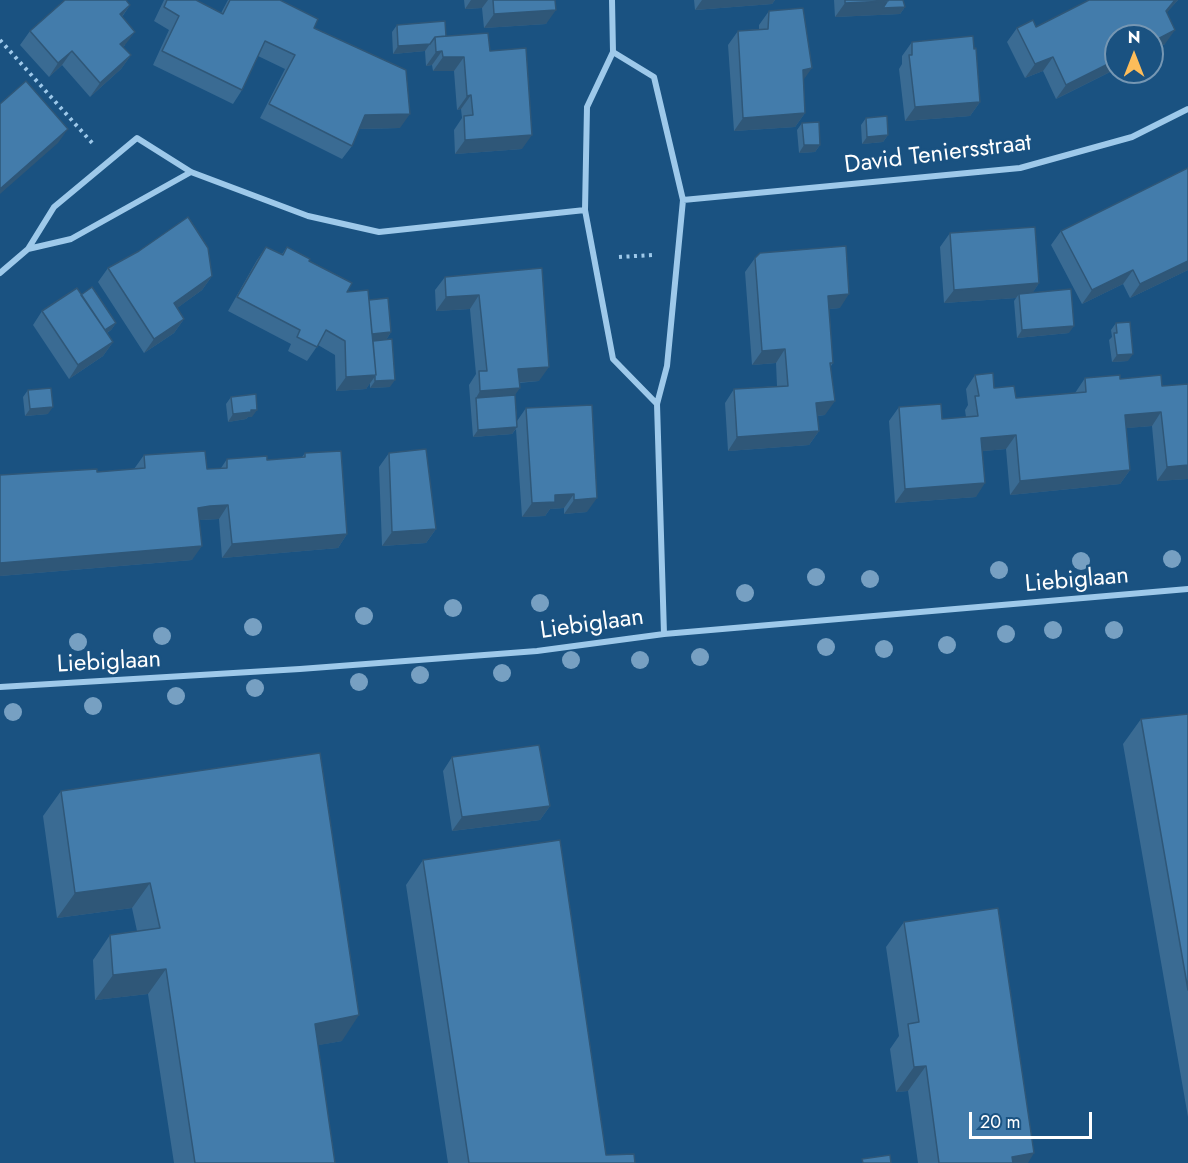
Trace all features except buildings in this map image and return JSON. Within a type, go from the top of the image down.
[{"type":"street","points":[[612,0],[613,52],[587,107],[585,210],[613,359],[657,404]]},
{"type":"street","points":[[613,52],[654,77],[683,200],[667,366],[657,404],[664,634]]},
{"type":"street","name":"David Teniersstraat","points":[[683,200],[1020,168],[1132,137],[1188,109]]},
{"type":"street","points":[[0,273],[28,249],[54,207],[137,138],[191,172],[308,216],[379,232],[585,210]]},
{"type":"street","points":[[28,249],[71,239],[191,172]]},
{"type":"street","name":"Liebiglaan","points":[[0,687],[300,669],[537,651],[664,634],[1188,589]]},
{"type":"path","points":[[0,40],[109,161]]},
{"type":"path","points":[[594,258],[678,253]]}]
